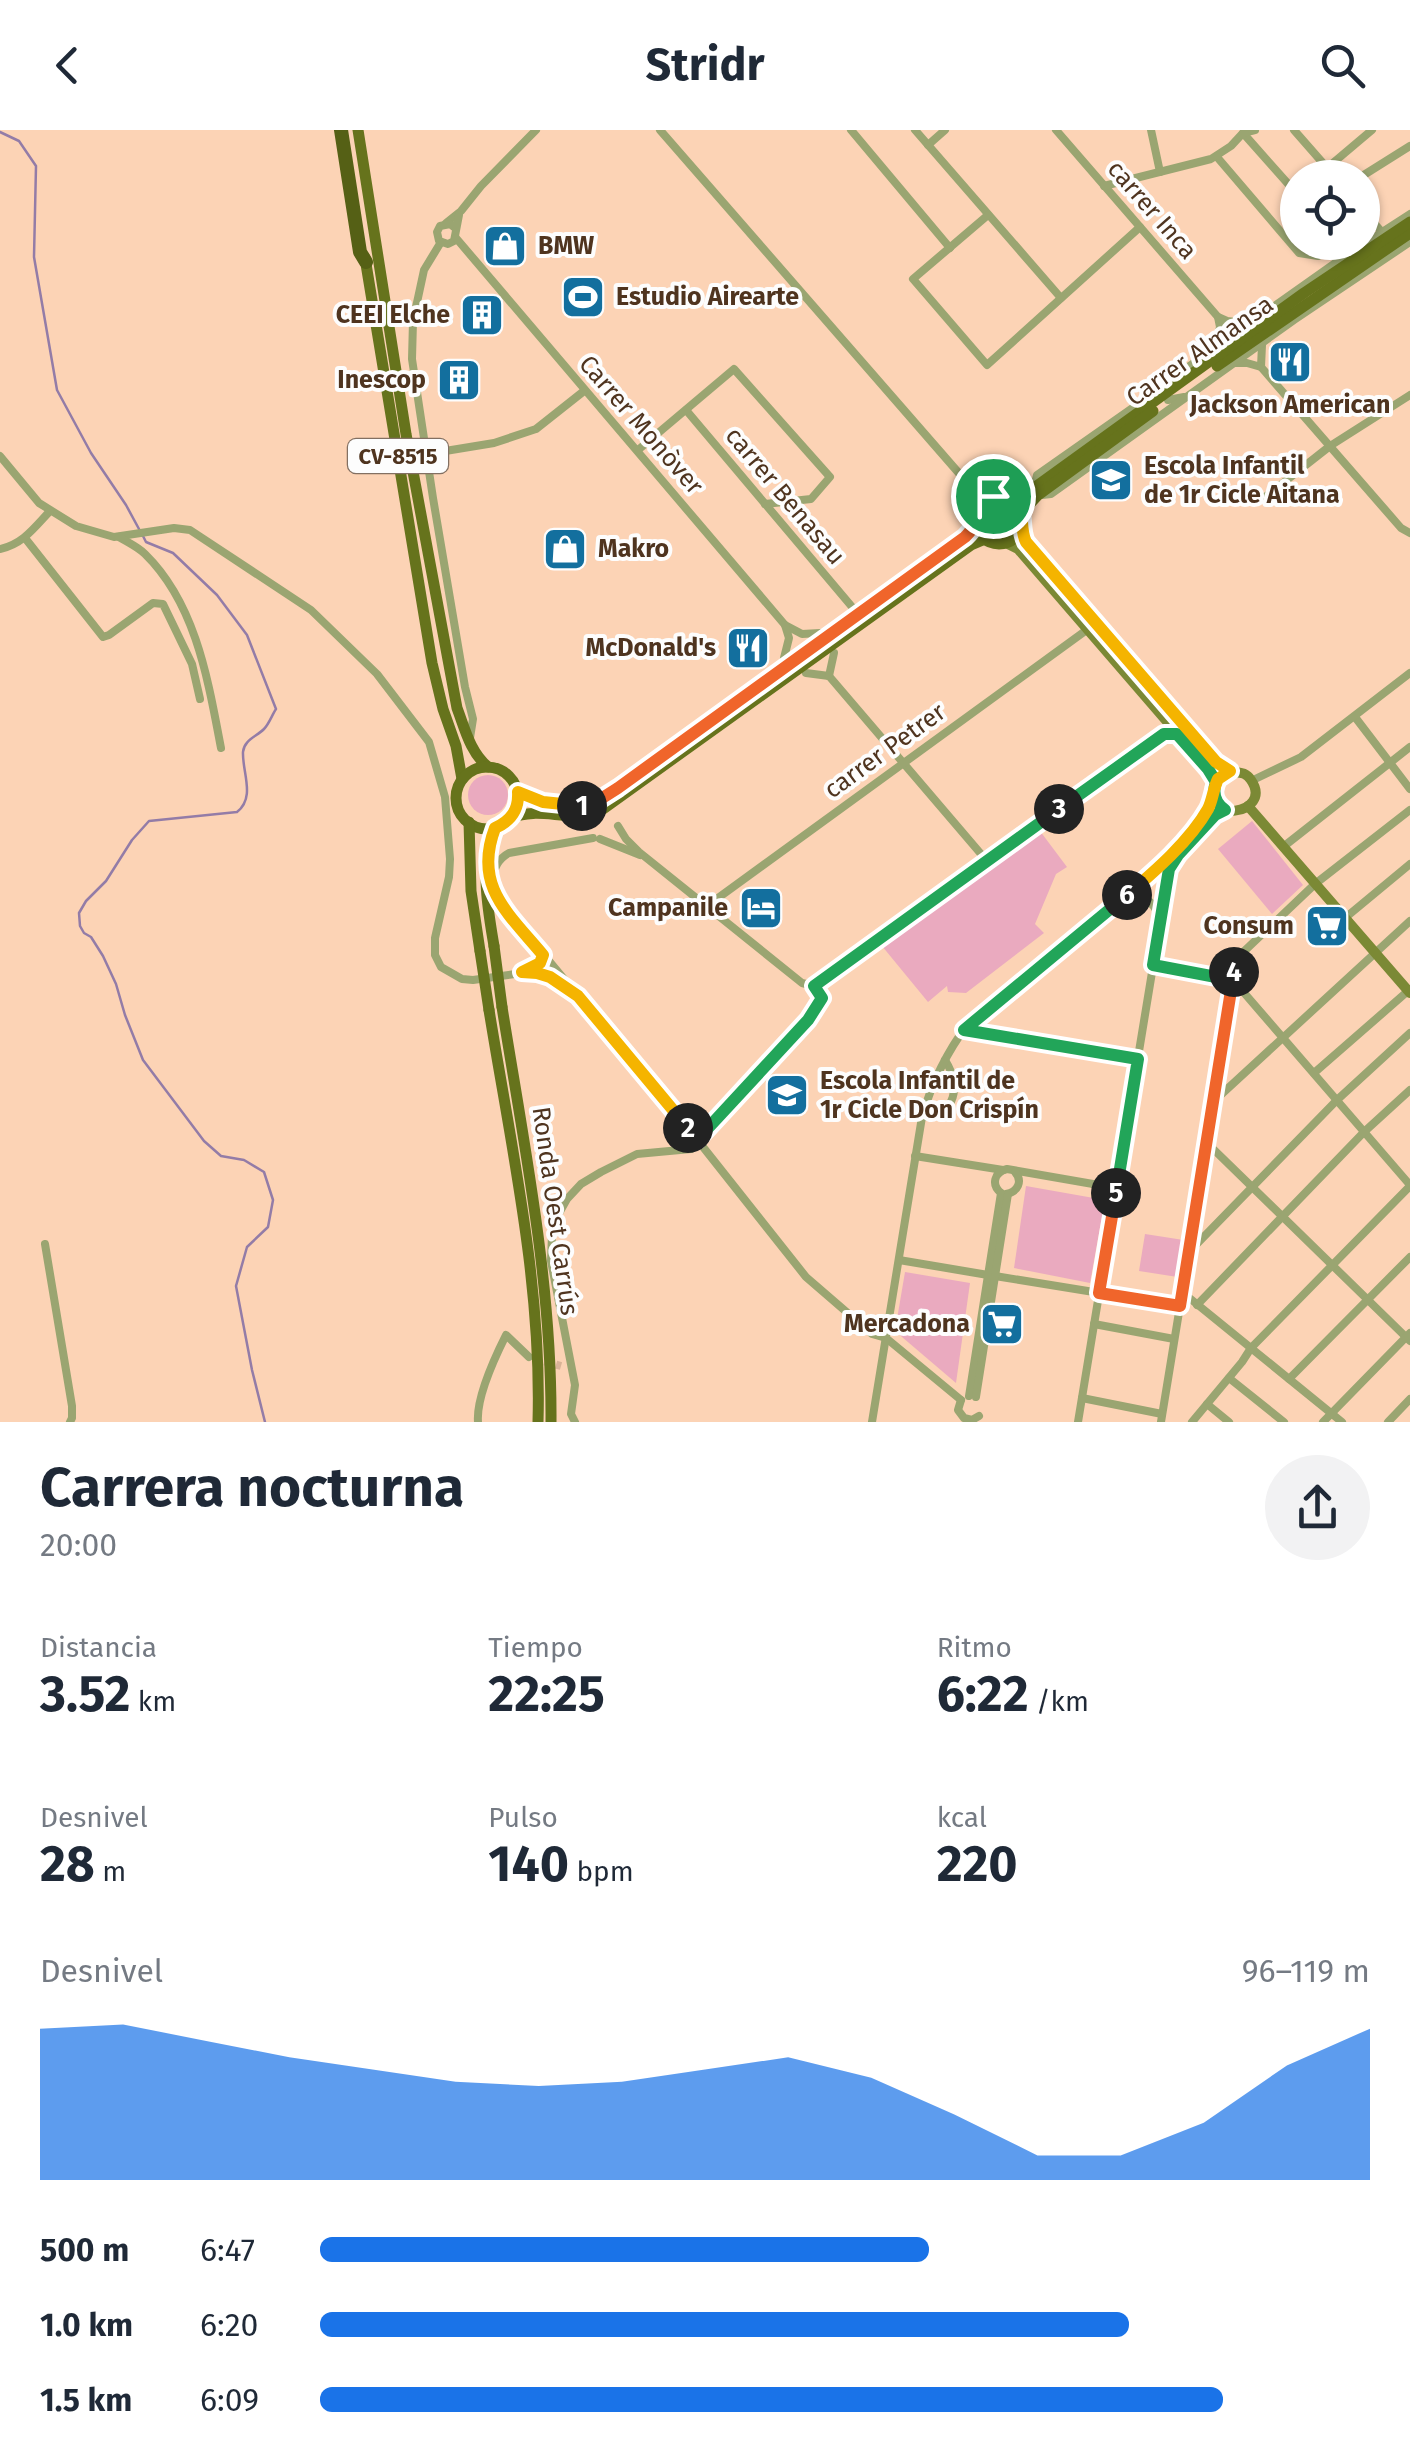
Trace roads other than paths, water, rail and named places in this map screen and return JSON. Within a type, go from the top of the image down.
[{"type":"highway","points":[[343,130],[360,252],[366,262]]},
{"type":"main road","name":"CV-8515","points":[[358,130],[422,524],[457,708],[480,760],[504,771],[518,792]]},
{"type":"main road","points":[[511,818],[518,805],[518,792],[565,806],[585,805],[602,794],[965,537],[984,501],[993,496],[1012,499],[1036,492],[1175,386],[1410,222]]},
{"type":"main road","name":"Carrer Almansa","points":[[1022,512],[1036,492],[1410,233]]},
{"type":"main road","name":"CV-8515","points":[[366,262],[432,663],[462,779],[456,797],[468,822],[470,890],[480,951],[496,1008]]},
{"type":"main road","points":[[1006,543],[1018,549],[1208,769],[1217,803],[1225,810],[1237,812],[1248,806],[1254,792],[1251,780],[1216,762],[1026,542],[1021,530],[1022,512],[1012,499]]},
{"type":"main road","points":[[975,524],[978,532],[994,543],[1006,543],[1021,530]]},
{"type":"main road","points":[[468,822],[486,829],[530,812],[585,816],[603,809],[971,545],[985,539]]},
{"type":"main road","points":[[462,779],[469,772],[488,766]]},
{"type":"main road","points":[[1214,788],[1220,776],[1230,771]]},
{"type":"main road","points":[[1248,806],[1407,986]]},
{"type":"main road","name":"CV-8515","points":[[495,828],[484,876],[494,946],[496,1008]]},
{"type":"main road","points":[[488,851],[491,882]]},
{"type":"main road","name":"Ronda Oest Carrús","points":[[496,1008],[538,1354],[538,1422]]},
{"type":"main road","name":"Ronda Oest Carrús","points":[[496,1008],[540,1240],[547,1303],[551,1422]]},
{"type":"street","points":[[470,743],[473,719],[412,359],[413,322],[424,270],[441,242],[452,233],[461,211],[481,186],[536,130]]},
{"type":"street","points":[[660,130],[964,479],[978,508]]},
{"type":"street","points":[[851,130],[950,248]]},
{"type":"street","points":[[916,130],[1061,298]]},
{"type":"street","points":[[928,145],[945,130]]},
{"type":"street","name":"carrer Inca","points":[[1056,130],[1218,317]]},
{"type":"street","points":[[1151,130],[1160,172]]},
{"type":"street","points":[[1104,186],[1217,157],[1243,132],[1255,130]]},
{"type":"street","points":[[1294,130],[1320,160]]},
{"type":"street","points":[[1336,160],[1372,130]]},
{"type":"street","points":[[1243,132],[1280,175]]},
{"type":"street","points":[[1380,165],[1410,146]]},
{"type":"street","points":[[1217,157],[1280,232]]},
{"type":"street","points":[[988,214],[914,279],[987,365],[1140,227]]},
{"type":"street","points":[[1381,231],[1410,214]]},
{"type":"street","points":[[441,242],[436,232],[440,226],[452,233]]},
{"type":"street","name":"Carrer Monòver","points":[[452,233],[785,625]]},
{"type":"street","points":[[1339,260],[1037,476],[1036,492],[1051,494],[1410,242]]},
{"type":"street","points":[[1218,317],[1227,322],[1250,322]]},
{"type":"street","points":[[1215,346],[1220,327],[1218,317]]},
{"type":"street","points":[[1261,367],[1262,343]]},
{"type":"street","points":[[1234,363],[1261,367],[1401,528],[1410,533]]},
{"type":"street","points":[[638,450],[734,370],[830,478],[810,499],[765,504]]},
{"type":"street","points":[[1157,389],[1175,386]]},
{"type":"street","points":[[427,454],[494,443],[536,429],[584,391]]},
{"type":"street","points":[[1264,498],[1330,446],[1410,395]]},
{"type":"street","points":[[1168,400],[1189,396]]},
{"type":"street","name":"carrer Benasau","points":[[686,410],[853,608]]},
{"type":"street","points":[[0,456],[23,486],[50,511],[76,526],[119,537],[174,528],[190,530],[312,610],[377,674],[429,742],[445,797],[450,859],[435,938],[435,955],[441,968],[462,979],[474,980],[537,973],[578,996]]},
{"type":"street","points":[[964,479],[993,496]]},
{"type":"street","points":[[0,549],[25,538],[50,511]]},
{"type":"street","points":[[119,537],[142,551],[174,592],[190,622],[210,689],[220,748]]},
{"type":"street","points":[[25,538],[104,636],[153,602],[163,604],[192,664],[200,699]]},
{"type":"street","points":[[785,625],[802,634],[820,633]]},
{"type":"street","points":[[784,658],[789,638],[785,625]]},
{"type":"street","name":"carrer Petrer","points":[[707,906],[1088,629]]},
{"type":"street","points":[[829,676],[834,653]]},
{"type":"street","points":[[806,673],[829,676],[988,861]]},
{"type":"street","points":[[1251,780],[1301,757],[1410,674]]},
{"type":"street","points":[[1355,716],[1410,789]]},
{"type":"street","points":[[814,986],[1152,742],[1164,734],[1177,734]]},
{"type":"street","points":[[1283,848],[1410,747]]},
{"type":"street","points":[[872,1422],[922,1117],[950,1047],[964,1030],[1155,872],[1193,830],[1208,808],[1214,788]]},
{"type":"street","points":[[1078,1422],[1169,869],[1215,815],[1225,810]]},
{"type":"street","points":[[1216,977],[1315,884],[1410,810]]},
{"type":"street","points":[[575,1422],[571,1414],[573,1369],[552,1261],[552,1235],[566,1199],[581,1184],[637,1154],[691,1149],[808,1020],[822,998],[814,986],[802,983],[644,856],[626,840],[618,826]]},
{"type":"street","points":[[644,856],[597,839],[509,853],[499,860],[491,882],[496,898],[806,1278],[974,1411]]},
{"type":"street","points":[[1345,918],[1410,864]]},
{"type":"street","points":[[1122,900],[1135,896],[1150,901],[1160,921]]},
{"type":"street","points":[[1213,1102],[1410,921]]},
{"type":"street","points":[[522,972],[540,963],[543,955]]},
{"type":"street","points":[[1082,1398],[1161,1418],[1236,958]]},
{"type":"street","points":[[1153,965],[1233,980],[1410,1185],[1251,1348],[1192,1422]]},
{"type":"street","points":[[1314,1074],[1407,986]]},
{"type":"street","points":[[964,1030],[1138,1059]]},
{"type":"street","points":[[1188,1253],[1337,1100],[1410,1033]]},
{"type":"street","points":[[922,1117],[946,1110],[954,1096],[954,1078],[944,1060]]},
{"type":"street","points":[[1197,1304],[1410,1090]]},
{"type":"street","points":[[1206,1142],[1409,1337],[1323,1422]]},
{"type":"street","points":[[916,1156],[1116,1188]]},
{"type":"street","points":[[1003,1170],[994,1183],[1005,1193],[1014,1192],[1018,1186],[1014,1172]]},
{"type":"street","points":[[974,1411],[1005,1193]]},
{"type":"street","points":[[45,1244],[72,1406],[70,1422]]},
{"type":"street","points":[[1289,1378],[1410,1257]]},
{"type":"street","points":[[899,1260],[1180,1306]]},
{"type":"street","points":[[1182,1292],[1342,1422]]},
{"type":"street","points":[[1094,1324],[1174,1338]]},
{"type":"street","points":[[478,1422],[486,1384],[506,1334],[529,1357]]},
{"type":"street","points":[[561,1366],[573,1369]]},
{"type":"street","points":[[1229,1378],[1284,1422]]},
{"type":"street","points":[[1388,1422],[1410,1399]]},
{"type":"street","points":[[1207,1404],[1229,1422]]},
{"type":"street","points":[[1399,1410],[1410,1420]]},
{"type":"waterway","points":[[0,132],[19,141],[36,166],[34,257],[57,390],[139,529]]},
{"type":"waterway","points":[[143,536],[146,542],[173,553],[217,595],[247,635],[276,709],[266,727],[244,748],[247,792],[243,806],[237,812],[149,821],[106,881],[86,901],[79,913],[80,926],[103,956],[143,1060],[204,1141],[221,1156],[244,1160],[264,1172],[273,1200],[268,1227],[247,1247],[236,1286],[265,1422]]},
{"type":"tunnel","points":[[533,1358],[561,1366]]},
{"type":"place","name":"BMW","points":[[505,246]]},
{"type":"place","name":"Estudio Airearte","points":[[583,297]]},
{"type":"place","name":"CEEI Elche","points":[[482,315]]},
{"type":"place","name":"Jackson American","points":[[1290,362]]},
{"type":"place","name":"Inescop","points":[[459,380]]},
{"type":"place","name":"Escola Infantil de 1r Cicle Aitana","points":[[1111,480]]},
{"type":"place","name":"Makro","points":[[565,549]]},
{"type":"place","name":"McDonald's","points":[[748,648]]},
{"type":"place","name":"Campanile","points":[[761,908]]},
{"type":"place","name":"Consum","points":[[1327,926]]},
{"type":"place","name":"Escola Infantil de 1r Cicle Don Crispín","points":[[787,1095]]},
{"type":"place","name":"Mercadona","points":[[1002,1324]]}]
